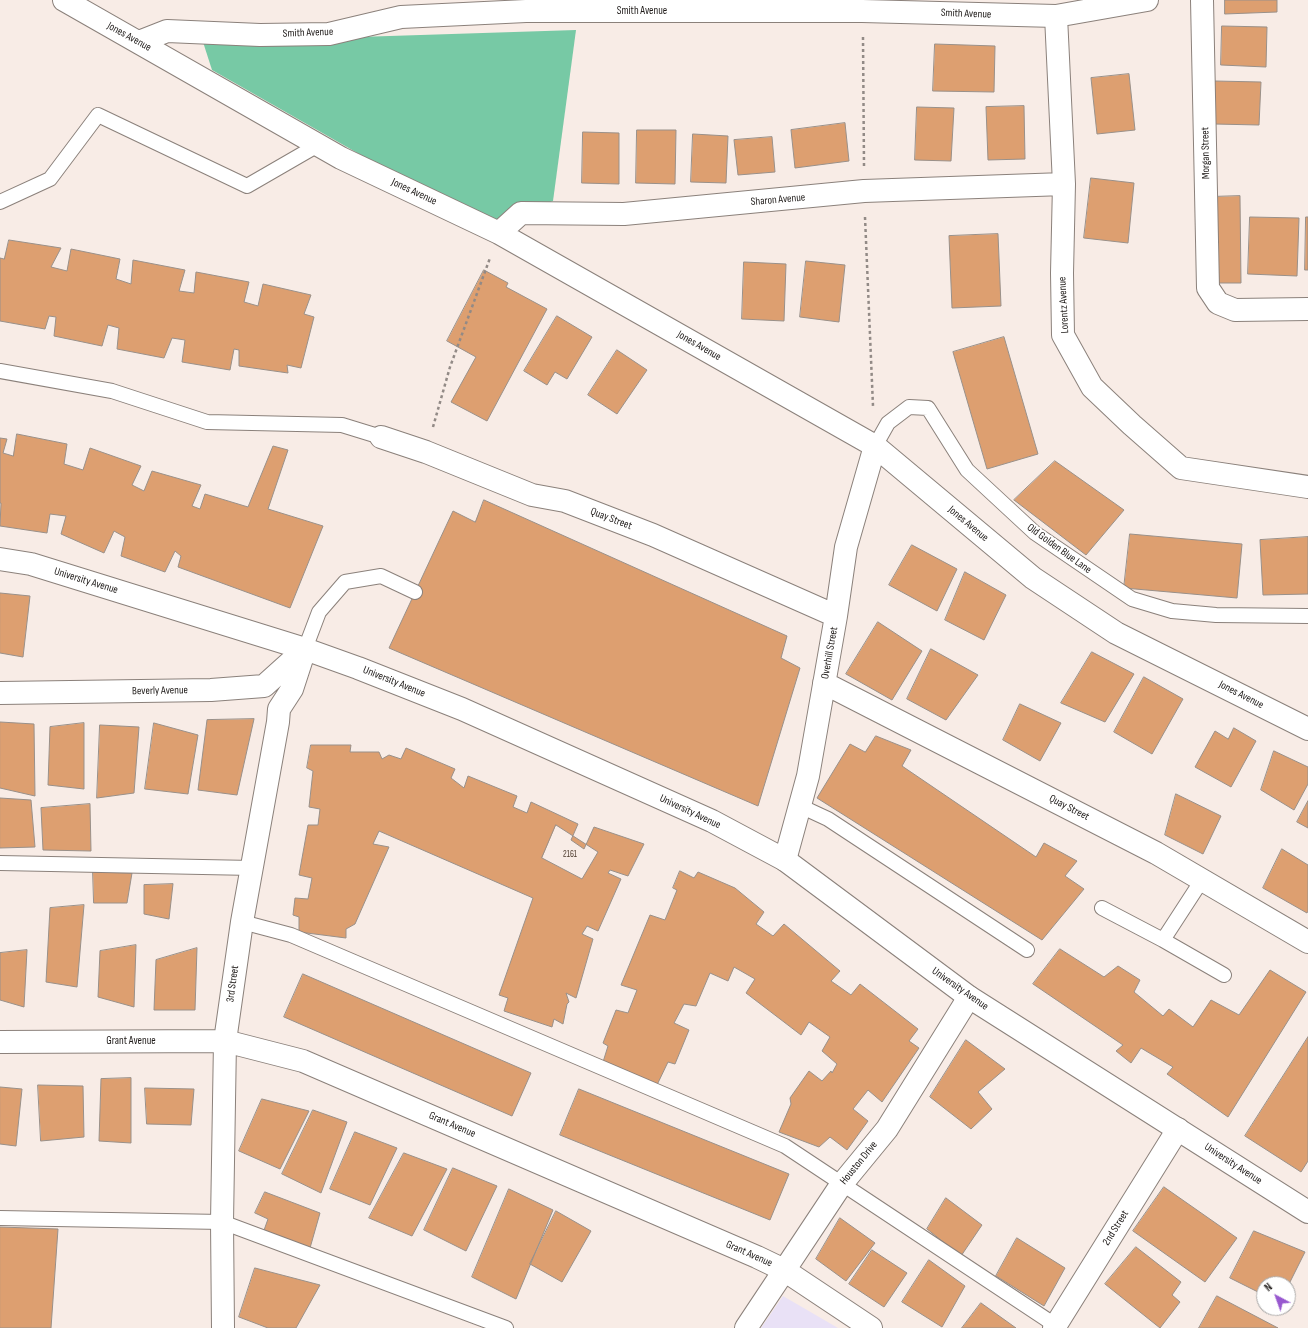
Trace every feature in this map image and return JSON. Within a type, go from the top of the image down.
[{"type":"street","name":"Jones Avenue","points":[[64,0],[94,8],[139,42],[341,158],[499,233],[875,446],[1033,578],[1116,633],[1308,729]]},
{"type":"street","name":"Smith Avenue","points":[[139,42],[167,31],[260,35],[330,34],[401,17],[526,11],[862,11],[1056,16],[1147,0]]},
{"type":"street","name":"Morgan Street","points":[[1202,0],[1208,288],[1218,303],[1235,310],[1308,309]]},
{"type":"street","name":"Lorentz Avenue","points":[[1056,16],[1064,184],[1062,273],[1063,335],[1092,387],[1181,468],[1308,487]]},
{"type":"street","name":"Sharon Avenue","points":[[499,233],[521,213],[624,214],[864,192],[1064,184]]},
{"type":"street","name":"Quay Street","points":[[381,437],[426,452],[532,495],[565,501],[653,535],[836,616]]},
{"type":"street","name":"Overhill Street","points":[[785,860],[808,776],[836,616],[846,547],[875,446]]},
{"type":"street","name":"University Avenue","points":[[0,559],[31,564],[305,649],[358,668],[462,709],[712,821],[785,860],[969,997],[1308,1212]]},
{"type":"street","name":"Beverly Avenue","points":[[0,693],[179,690],[264,686],[305,649]]},
{"type":"street","name":"3rd Street","points":[[223,1328],[222,1222],[225,1041],[242,922],[278,722],[279,709],[292,689],[305,649]]},
{"type":"street","name":"Quay Street","points":[[824,683],[1156,853],[1308,942]]},
{"type":"street","name":"Houston Drive","points":[[746,1328],[841,1185],[887,1129],[969,997]]},
{"type":"street","name":"Grant Avenue","points":[[0,1042],[225,1041],[303,1061],[757,1257],[784,1270],[871,1328]]},
{"type":"street","name":"2nd Street","points":[[1055,1327],[1178,1129]]},
{"type":"lane","points":[[0,202],[50,179],[98,115],[247,186],[318,145]]},
{"type":"lane","points":[[0,371],[112,391],[207,422],[342,424],[381,437]]},
{"type":"lane","name":"Old Golden Blue Lane","points":[[875,446],[888,423],[909,408],[928,408],[972,476],[1035,533],[1132,599],[1172,610],[1216,615],[1308,616]]},
{"type":"lane","points":[[305,649],[319,612],[345,582],[381,576],[415,592]]},
{"type":"lane","points":[[800,806],[828,819],[1026,950]]},
{"type":"lane","points":[[0,863],[252,868]]},
{"type":"lane","points":[[1163,940],[1202,880]]},
{"type":"lane","points":[[1102,908],[1163,940],[1224,976]]},
{"type":"lane","points":[[242,922],[291,935],[785,1146],[841,1185],[1055,1327]]},
{"type":"lane","points":[[0,1218],[222,1222],[506,1328]]},
{"type":"path","points":[[862,11],[864,192],[874,406]]},
{"type":"path","points":[[426,452],[450,367],[499,233]]},
{"type":"shaded area","points":[[783,1296],[838,1328],[761,1328]]},
{"type":"green space","points":[[576,30],[553,201],[497,220],[375,163],[212,70],[203,42]]},
{"type":"building","points":[[1225,0],[1277,0],[1277,12],[1225,14]]},
{"type":"building","points":[[1222,26],[1267,27],[1266,67],[1221,65]]},
{"type":"building","points":[[935,44],[995,46],[994,92],[933,91]]},
{"type":"building","points":[[1129,74],[1135,130],[1097,134],[1091,78]]},
{"type":"building","points":[[1215,81],[1261,82],[1259,125],[1214,124]]},
{"type":"building","points":[[1024,106],[1025,159],[988,160],[986,107]]},
{"type":"building","points":[[917,107],[954,108],[951,161],[915,160]]},
{"type":"building","points":[[845,123],[849,161],[795,168],[791,130]]},
{"type":"building","points":[[637,130],[676,130],[675,184],[636,183]]},
{"type":"building","points":[[583,132],[619,133],[619,184],[582,183]]},
{"type":"building","points":[[693,134],[728,136],[726,183],[691,182]]},
{"type":"building","points":[[772,137],[775,172],[738,175],[734,140]]},
{"type":"building","points":[[1091,178],[1134,183],[1128,243],[1084,238]]},
{"type":"building","points":[[1240,196],[1241,283],[1209,283],[1209,197]]},
{"type":"building","points":[[1250,217],[1299,218],[1297,276],[1248,274]]},
{"type":"building","points":[[1306,217],[1308,217],[1308,270],[1305,270]]},
{"type":"building","points":[[998,234],[1001,306],[952,308],[949,236]]},
{"type":"building","points":[[9,240],[61,248],[51,267],[67,271],[71,249],[120,259],[116,279],[131,284],[133,260],[185,270],[179,291],[194,293],[196,272],[249,282],[244,302],[258,306],[263,284],[311,295],[304,314],[314,317],[301,368],[287,365],[288,373],[239,366],[239,350],[234,349],[230,370],[182,362],[185,340],[172,338],[164,358],[117,349],[119,328],[108,325],[102,346],[54,336],[56,317],[49,316],[45,329],[0,321],[0,258],[4,259]]},
{"type":"building","points":[[806,261],[845,265],[839,322],[800,317]]},
{"type":"building","points":[[744,262],[786,264],[784,321],[742,319]]},
{"type":"building","points":[[484,270],[508,283],[506,287],[547,309],[487,421],[451,402],[476,357],[447,341]]},
{"type":"building","points":[[557,316],[592,337],[567,379],[555,372],[547,385],[524,371]]},
{"type":"building","points":[[1004,337],[1038,454],[987,469],[953,352]]},
{"type":"building","points":[[617,350],[647,370],[617,414],[588,395]]},
{"type":"building","points":[[17,434],[67,444],[64,464],[83,470],[90,448],[141,466],[132,485],[144,491],[152,471],[201,485],[192,506],[200,509],[205,494],[248,507],[273,446],[288,450],[268,509],[323,526],[290,608],[178,567],[181,556],[175,551],[165,572],[121,556],[125,537],[114,531],[104,553],[61,534],[66,516],[50,514],[47,533],[0,526],[0,438],[7,439],[3,453],[13,456]]},
{"type":"building","points":[[1055,461],[1124,510],[1086,555],[1014,500]]},
{"type":"building","points":[[484,500],[787,636],[781,658],[800,668],[758,806],[389,648],[453,511],[475,522]]},
{"type":"building","points":[[1130,534],[1242,544],[1237,598],[1124,588]]},
{"type":"building","points":[[1308,537],[1308,594],[1263,595],[1260,540]]},
{"type":"building","points":[[912,545],[957,569],[937,611],[889,585]]},
{"type":"building","points":[[965,572],[1006,595],[984,640],[945,620]]},
{"type":"building","points":[[0,593],[30,596],[23,657],[0,653]]},
{"type":"building","points":[[878,622],[922,651],[892,700],[846,674]]},
{"type":"building","points":[[931,649],[978,675],[946,720],[907,699]]},
{"type":"building","points":[[1092,652],[1134,674],[1105,722],[1061,703]]},
{"type":"building","points":[[1144,677],[1183,699],[1152,754],[1114,732]]},
{"type":"building","points":[[1020,704],[1061,723],[1040,761],[1003,740]]},
{"type":"building","points":[[254,719],[237,795],[198,790],[207,720]]},
{"type":"building","points":[[0,722],[34,724],[35,796],[0,788]]},
{"type":"building","points":[[84,723],[84,789],[48,785],[50,727]]},
{"type":"building","points":[[154,723],[198,735],[188,794],[145,789]]},
{"type":"building","points":[[100,725],[139,727],[134,793],[97,798]]},
{"type":"building","points":[[1234,728],[1256,741],[1231,787],[1195,767],[1215,731],[1228,739]]},
{"type":"building","points":[[876,736],[911,750],[902,766],[1036,857],[1044,843],[1077,861],[1065,876],[1084,889],[1042,940],[817,798],[850,744],[865,752]]},
{"type":"building","points":[[311,745],[351,745],[350,752],[379,752],[382,759],[389,755],[401,759],[406,748],[455,769],[451,778],[464,788],[468,776],[517,796],[513,807],[527,813],[531,802],[578,824],[571,840],[584,849],[594,827],[644,844],[628,876],[610,870],[608,873],[621,879],[598,931],[587,926],[582,934],[593,939],[576,998],[566,993],[569,1002],[567,1004],[563,1024],[554,1019],[552,1027],[504,1011],[508,998],[499,995],[533,898],[379,831],[373,844],[389,847],[355,924],[346,929],[346,938],[299,932],[299,917],[293,915],[295,898],[308,899],[312,878],[299,875],[308,825],[318,825],[320,809],[309,807],[313,771],[307,768]]},
{"type":"building","points":[[1274,751],[1308,767],[1308,784],[1294,810],[1261,790]]},
{"type":"building","points":[[1176,794],[1221,816],[1203,854],[1165,835]]},
{"type":"building","points":[[0,798],[31,800],[35,847],[0,848]]},
{"type":"building","points":[[1308,801],[1308,828],[1297,822]]},
{"type":"building","points":[[90,804],[91,851],[43,850],[41,808]]},
{"type":"building","points":[[556,825],[598,852],[582,879],[542,858]]},
{"type":"building","points":[[1282,849],[1308,865],[1307,913],[1263,888]]},
{"type":"building","points":[[680,871],[694,878],[698,872],[735,888],[764,912],[756,924],[773,936],[784,924],[840,971],[831,981],[851,995],[860,984],[918,1029],[909,1041],[919,1048],[882,1102],[868,1090],[853,1109],[868,1121],[847,1150],[830,1137],[819,1147],[779,1132],[791,1104],[790,1098],[809,1071],[822,1081],[831,1071],[832,1073],[837,1064],[822,1051],[830,1037],[809,1022],[801,1035],[746,993],[755,979],[734,967],[728,981],[710,973],[696,1006],[684,1004],[674,1023],[689,1030],[675,1064],[668,1062],[656,1087],[603,1062],[608,1046],[603,1043],[616,1010],[628,1013],[637,990],[621,985],[650,915],[665,920],[677,890],[673,888]]},
{"type":"building","points":[[93,872],[132,873],[127,903],[94,903]]},
{"type":"building","points":[[173,884],[169,919],[144,914],[144,885]]},
{"type":"building","points":[[84,905],[77,987],[46,982],[50,908]]},
{"type":"building","points":[[136,945],[134,1007],[98,997],[100,951]]},
{"type":"building","points":[[197,948],[195,1010],[154,1010],[156,960]]},
{"type":"building","points":[[1060,949],[1104,977],[1118,966],[1140,980],[1134,992],[1163,1016],[1169,1009],[1193,1027],[1211,1000],[1239,1015],[1270,970],[1306,992],[1228,1117],[1167,1074],[1173,1067],[1141,1048],[1131,1063],[1116,1051],[1123,1045],[1033,984]]},
{"type":"building","points":[[27,950],[24,1007],[0,1000],[0,953]]},
{"type":"building","points":[[303,974],[531,1073],[512,1116],[284,1017]]},
{"type":"building","points":[[1308,1037],[1308,1161],[1301,1172],[1245,1136]]},
{"type":"building","points":[[966,1040],[1005,1069],[978,1092],[992,1109],[971,1129],[930,1097]]},
{"type":"building","points":[[131,1078],[131,1143],[99,1141],[101,1079]]},
{"type":"building","points":[[38,1085],[83,1086],[84,1137],[41,1141]]},
{"type":"building","points":[[0,1087],[22,1089],[16,1146],[0,1144]]},
{"type":"building","points":[[145,1088],[194,1089],[191,1125],[147,1124]]},
{"type":"building","points":[[579,1089],[789,1174],[770,1220],[560,1135]]},
{"type":"building","points":[[262,1099],[309,1111],[280,1169],[239,1151]]},
{"type":"building","points":[[313,1110],[347,1122],[321,1193],[282,1174]]},
{"type":"building","points":[[355,1132],[397,1148],[370,1205],[330,1189]]},
{"type":"building","points":[[404,1153],[447,1169],[412,1236],[369,1218]]},
{"type":"building","points":[[453,1168],[497,1186],[466,1251],[424,1230]]},
{"type":"building","points":[[1164,1187],[1237,1238],[1205,1282],[1133,1231]]},
{"type":"building","points":[[509,1189],[553,1210],[516,1299],[472,1277]]},
{"type":"building","points":[[265,1192],[320,1213],[310,1248],[263,1233],[268,1219],[255,1213]]},
{"type":"building","points":[[946,1198],[982,1225],[961,1256],[927,1229]]},
{"type":"building","points":[[556,1211],[591,1231],[562,1282],[530,1264]]},
{"type":"building","points":[[840,1218],[875,1243],[846,1281],[816,1259]]},
{"type":"building","points":[[0,1227],[58,1229],[51,1328],[0,1328]]},
{"type":"building","points":[[1254,1231],[1305,1252],[1293,1276],[1256,1276],[1256,1291],[1230,1278]]},
{"type":"building","points":[[1017,1238],[1065,1268],[1044,1306],[996,1276]]},
{"type":"building","points":[[1136,1247],[1181,1282],[1172,1295],[1180,1302],[1160,1328],[1105,1284]]},
{"type":"building","points":[[872,1250],[907,1273],[884,1307],[849,1284]]},
{"type":"building","points":[[929,1260],[965,1286],[942,1327],[902,1302]]},
{"type":"building","points":[[255,1268],[320,1285],[296,1328],[268,1328],[239,1317]]},
{"type":"building","points":[[1217,1296],[1278,1328],[1199,1328]]},
{"type":"building","points":[[981,1303],[1016,1328],[962,1328]]}]
